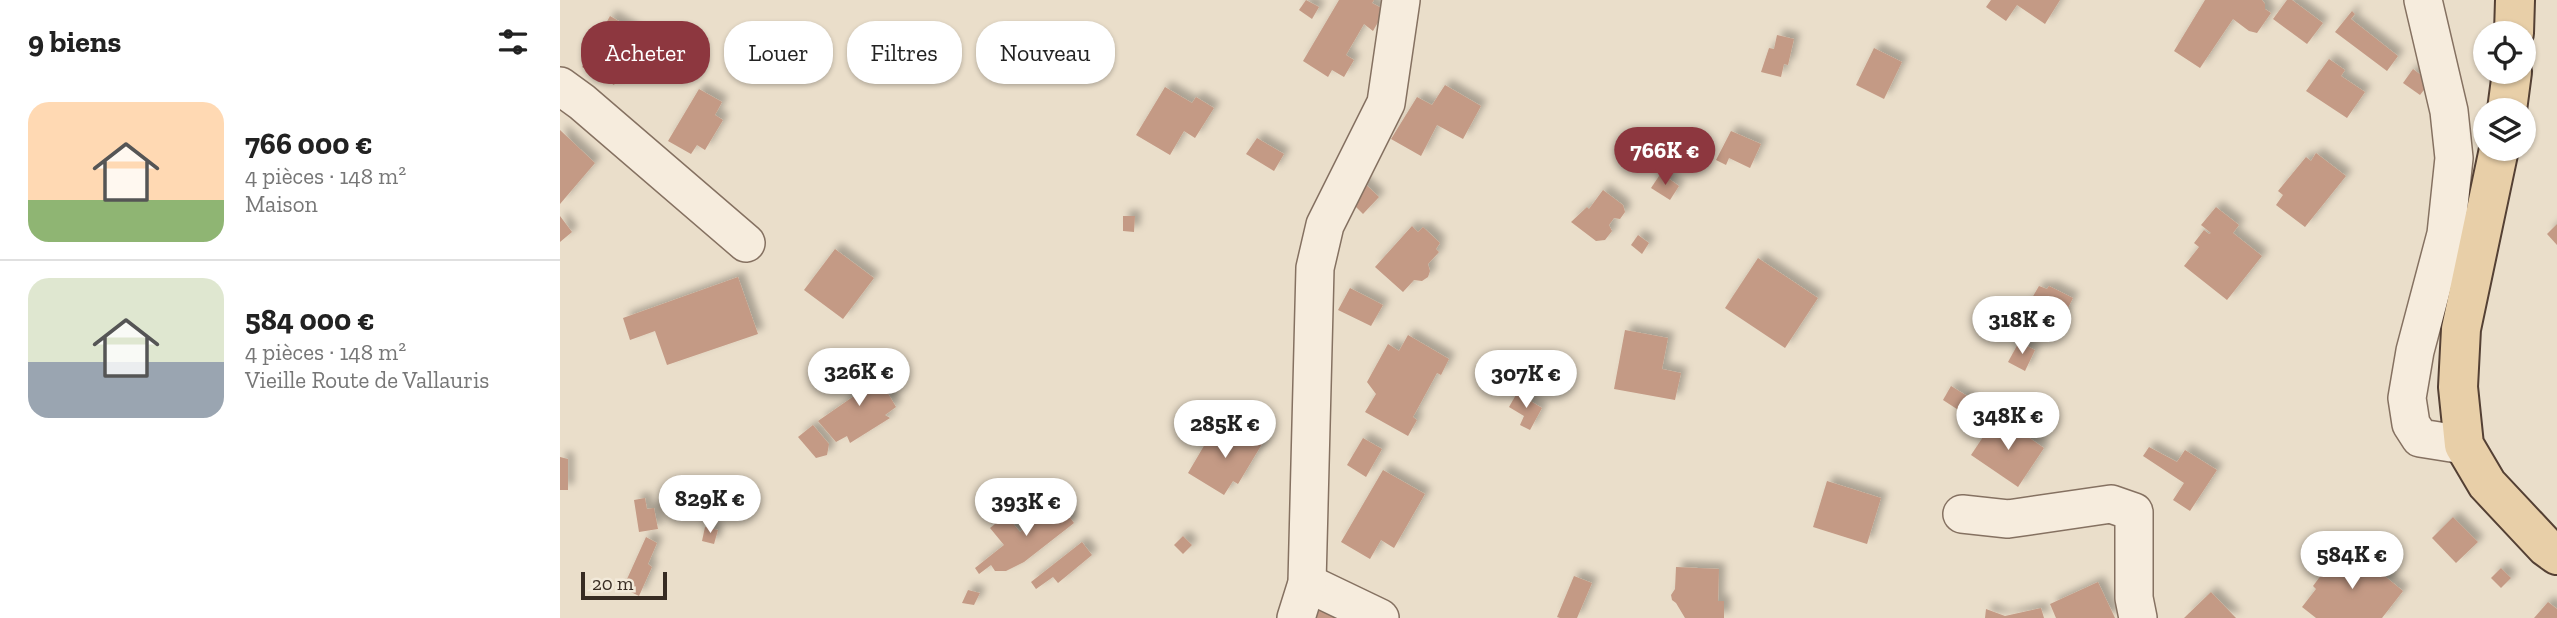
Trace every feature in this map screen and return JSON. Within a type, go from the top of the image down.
[{"type":"main road","points":[[2514,21],[2515,0]]},
{"type":"main road","points":[[2496,161],[2461,329],[2458,387],[2464,445],[2487,484],[2546,547],[2557,555]]},
{"type":"street","points":[[1296,618],[1307,591],[1315,268],[1325,225],[1386,103],[1401,0]]},
{"type":"street","points":[[2423,0],[2449,111],[2454,158],[2446,234],[2415,351],[2407,398],[2411,424],[2420,438],[2464,445]]},
{"type":"street","points":[[560,86],[746,243]]},
{"type":"street","points":[[1962,514],[2008,519],[2111,504],[2134,512],[2134,598],[2138,618]]},
{"type":"street","points":[[1307,583],[1380,618]]},
{"type":"building","points":[[1306,0],[1319,7],[1312,19],[1299,10]]},
{"type":"building","points":[[1339,0],[1374,0],[1372,3],[1385,10],[1373,31],[1364,24],[1346,55],[1354,60],[1344,77],[1332,70],[1328,77],[1303,61]]},
{"type":"building","points":[[1991,0],[2060,0],[2045,24],[2017,5],[2006,21],[1986,7]]},
{"type":"building","points":[[2205,0],[2262,0],[2265,9],[2271,13],[2257,33],[2249,31],[2233,19],[2200,68],[2174,51]]},
{"type":"building","points":[[2287,0],[2292,0],[2323,23],[2307,44],[2273,19]]},
{"type":"building","points":[[2352,11],[2355,14],[2351,19],[2398,56],[2387,71],[2335,32]]},
{"type":"building","points":[[1777,35],[1794,39],[1788,65],[1784,64],[1781,77],[1761,72],[1769,48],[1774,49]]},
{"type":"building","points":[[1874,48],[1902,62],[1884,99],[1856,85]]},
{"type":"building","points":[[2329,59],[2345,70],[2341,76],[2365,92],[2347,118],[2306,91]]},
{"type":"building","points":[[2413,69],[2430,82],[2420,95],[2403,83]]},
{"type":"building","points":[[1445,85],[1481,106],[1463,139],[1437,125],[1421,156],[1391,139],[1417,97],[1432,105]]},
{"type":"building","points":[[1165,87],[1192,103],[1196,97],[1214,108],[1195,138],[1184,131],[1170,155],[1136,135]]},
{"type":"building","points":[[699,89],[722,102],[715,115],[723,120],[705,150],[697,145],[691,154],[668,141]]},
{"type":"building","points":[[560,130],[595,163],[560,204]]},
{"type":"building","points":[[1731,131],[1761,144],[1750,168],[1729,158],[1726,165],[1716,160]]},
{"type":"building","points":[[1257,138],[1284,154],[1274,171],[1246,154]]},
{"type":"building","points":[[2316,153],[2346,176],[2305,227],[2276,205],[2283,195],[2278,191],[2306,157],[2311,161]]},
{"type":"building","points":[[1661,173],[1679,186],[1670,200],[1651,188]]},
{"type":"building","points":[[1360,179],[1379,197],[1363,214],[1350,201]]},
{"type":"building","points":[[1603,190],[1623,205],[1625,212],[1620,219],[1614,218],[1609,225],[1612,231],[1605,240],[1596,241],[1571,222],[1587,207],[1589,209]]},
{"type":"building","points":[[2216,207],[2239,225],[2233,233],[2262,256],[2227,300],[2184,266],[2199,247],[2194,243],[2204,230],[2211,233],[2201,225]]},
{"type":"building","points":[[560,216],[572,232],[560,242]]},
{"type":"building","points":[[1123,216],[1135,216],[1134,232],[1123,231]]},
{"type":"building","points":[[2557,224],[2557,245],[2547,234]]},
{"type":"building","points":[[1412,226],[1418,232],[1423,227],[1440,243],[1436,249],[1439,252],[1428,264],[1428,277],[1422,281],[1414,280],[1403,292],[1375,267]]},
{"type":"building","points":[[1638,235],[1649,243],[1642,254],[1631,245]]},
{"type":"building","points":[[835,249],[874,278],[843,319],[804,290]]},
{"type":"building","points":[[1758,258],[1818,298],[1785,348],[1725,308]]},
{"type":"building","points":[[738,277],[758,334],[667,365],[655,331],[630,340],[623,318]]},
{"type":"building","points":[[2039,286],[2047,289],[2049,286],[2073,298],[2056,332],[2022,315]]},
{"type":"building","points":[[1350,288],[1383,305],[1371,326],[1338,310]]},
{"type":"building","points":[[1625,330],[1668,338],[1662,369],[1681,373],[1675,400],[1614,389]]},
{"type":"building","points":[[1408,335],[1449,359],[1441,375],[1437,373],[1413,417],[1417,420],[1408,436],[1365,412],[1376,394],[1367,382],[1388,344],[1399,351]]},
{"type":"building","points":[[2019,342],[2035,350],[2025,371],[2008,362]]},
{"type":"building","points":[[860,362],[872,381],[879,378],[896,407],[885,415],[890,418],[850,443],[847,436],[836,442],[818,421],[857,394],[842,375]]},
{"type":"building","points":[[1951,386],[1972,399],[1963,413],[1943,400]]},
{"type":"building","points":[[1517,393],[1542,408],[1530,430],[1520,425],[1524,416],[1509,407]]},
{"type":"building","points":[[1997,416],[2044,448],[2018,487],[1971,455]]},
{"type":"building","points":[[813,425],[829,444],[827,455],[816,458],[798,437]]},
{"type":"building","points":[[1228,425],[1262,444],[1238,484],[1233,481],[1224,495],[1188,473],[1208,439],[1218,444]]},
{"type":"building","points":[[1363,438],[1382,449],[1366,477],[1347,465]]},
{"type":"building","points":[[2149,447],[2177,462],[2185,450],[2217,470],[2190,511],[2173,500],[2184,483],[2143,456]]},
{"type":"building","points":[[560,457],[568,459],[568,490],[560,490]]},
{"type":"building","points":[[1383,470],[1425,494],[1394,548],[1381,540],[1370,559],[1341,542]]},
{"type":"building","points":[[1827,481],[1881,498],[1867,544],[1813,527]]},
{"type":"building","points":[[645,498],[647,509],[654,508],[658,529],[639,532],[634,500]]},
{"type":"building","points":[[1059,504],[1068,507],[1068,515],[1074,523],[1024,562],[1006,571],[995,571],[991,565],[979,574],[975,568],[1004,545],[990,528],[1006,515],[1020,532],[1042,515],[1040,512],[1048,505],[1052,509]]},
{"type":"building","points":[[2453,517],[2478,542],[2456,563],[2432,538]]},
{"type":"building","points":[[705,527],[718,530],[714,544],[702,541]]},
{"type":"building","points":[[1183,536],[1192,545],[1183,554],[1174,545]]},
{"type":"building","points":[[646,537],[657,543],[648,564],[652,567],[639,596],[623,588]]},
{"type":"building","points":[[1082,542],[1092,555],[1058,583],[1053,577],[1036,589],[1031,582]]},
{"type":"building","points":[[2349,547],[2403,591],[2382,618],[2316,618],[2302,607],[2316,589],[2313,586],[2325,570],[2329,573]]},
{"type":"building","points":[[1676,567],[1719,569],[1718,601],[1724,601],[1724,618],[1685,618],[1671,595],[1675,589]]},
{"type":"building","points":[[2501,568],[2511,578],[2501,588],[2491,578]]},
{"type":"building","points":[[1574,576],[1592,583],[1577,618],[1557,617]]},
{"type":"building","points":[[2098,582],[2115,618],[2056,618],[2050,604]]},
{"type":"building","points":[[968,590],[980,593],[974,605],[962,603]]},
{"type":"building","points":[[2211,592],[2236,618],[2184,618]]},
{"type":"building","points":[[1324,596],[1341,618],[1314,618]]},
{"type":"building","points":[[2548,602],[2557,609],[2557,618],[2534,618]]},
{"type":"building","points":[[2041,608],[2044,618],[1985,618],[1986,609],[2005,616]]}]
